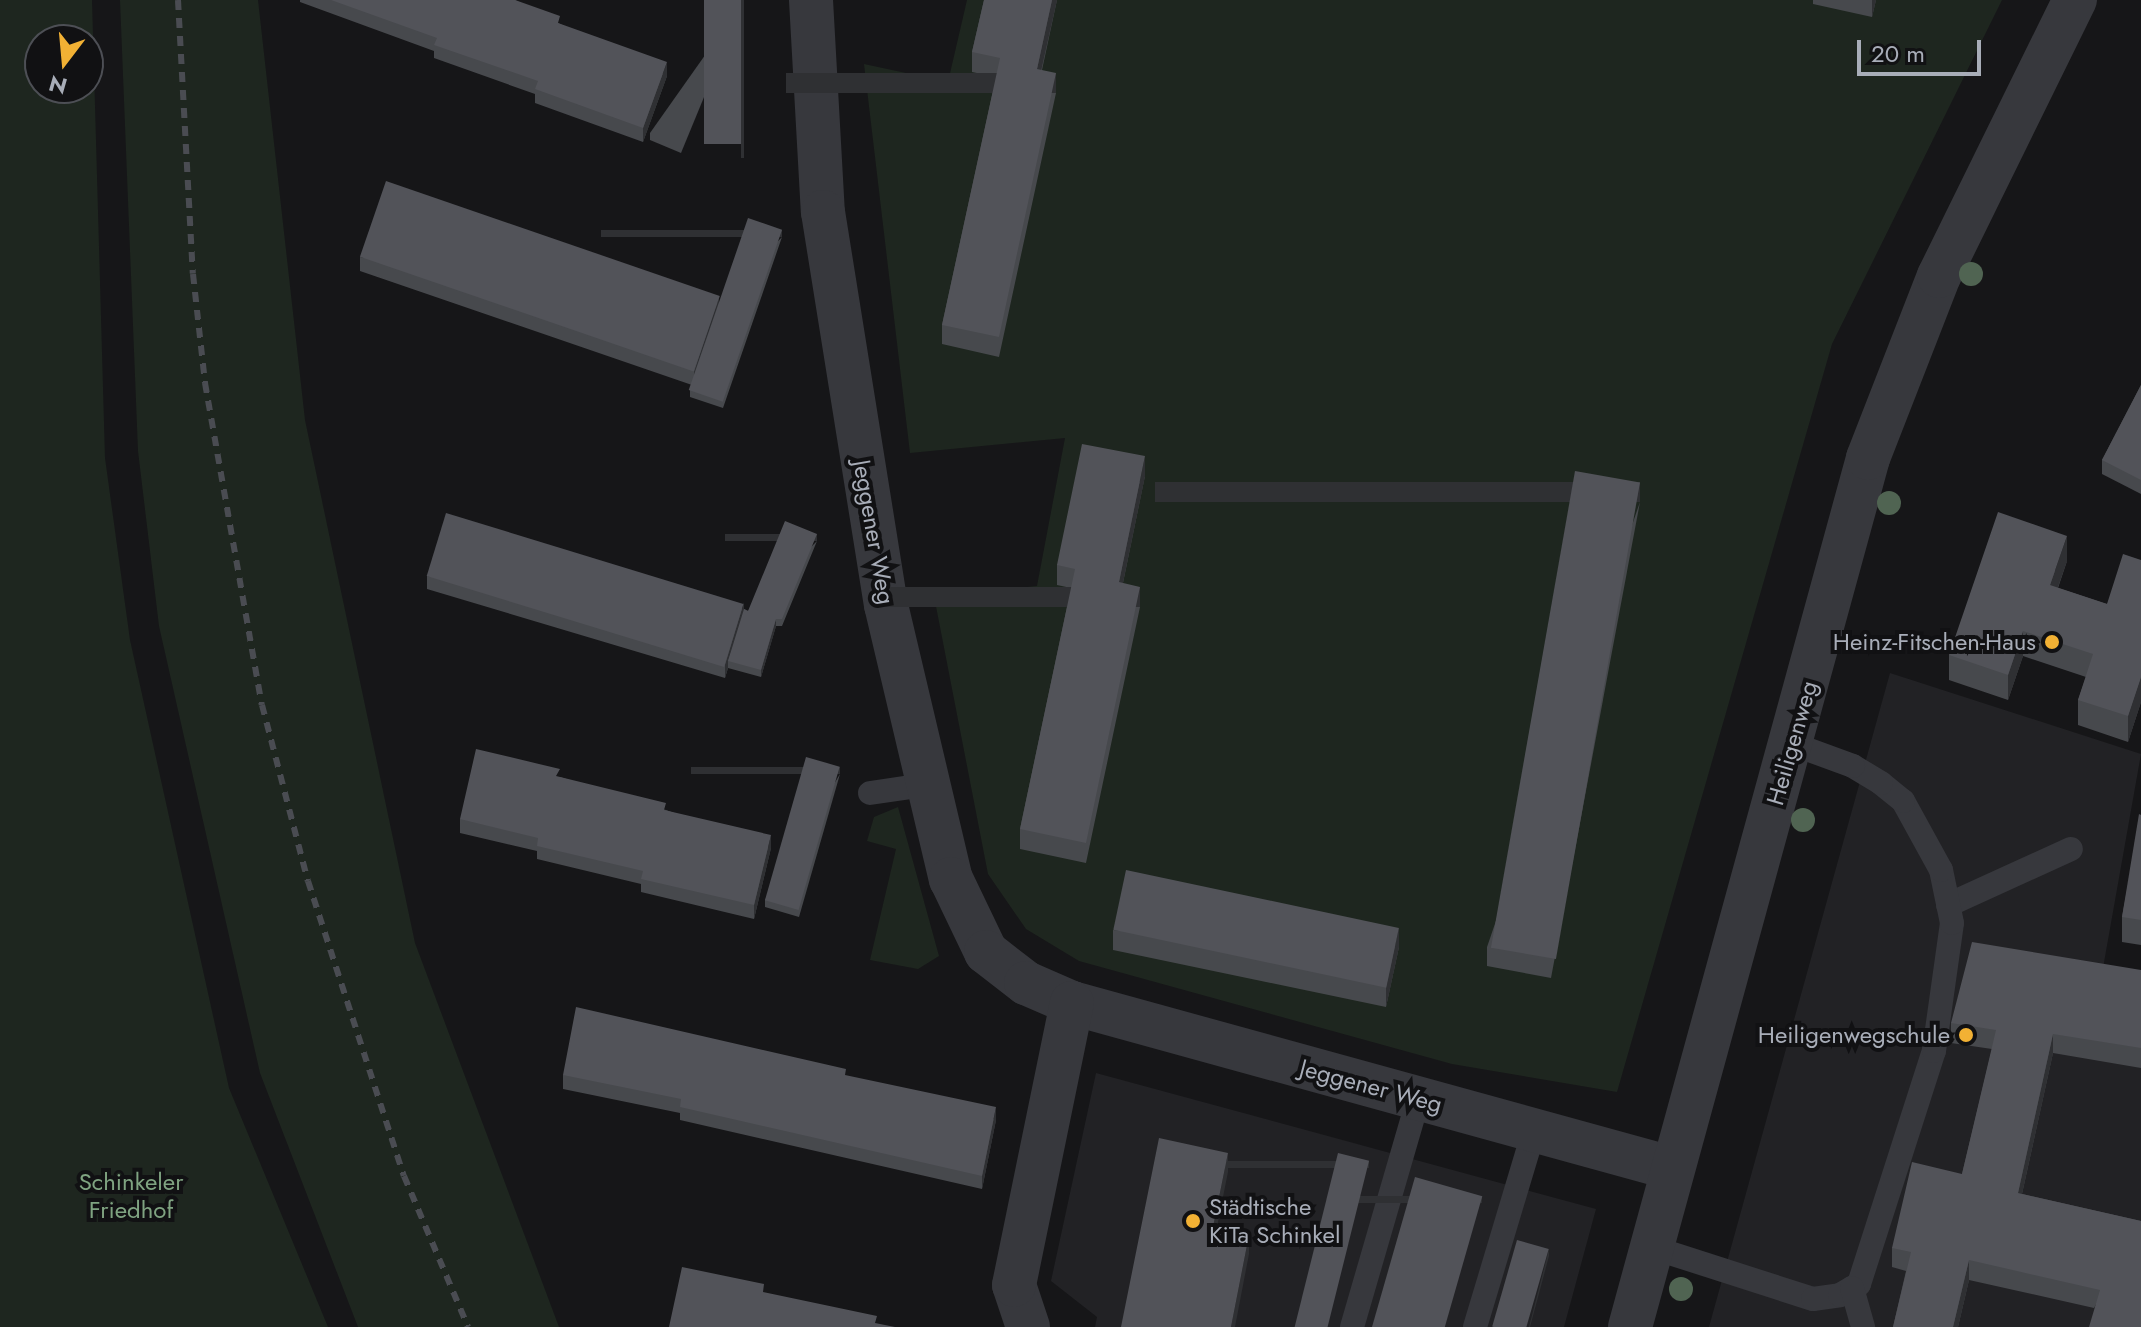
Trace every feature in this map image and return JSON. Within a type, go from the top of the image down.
[{"type":"street","name":"Jeggener Weg","points":[[811,0],[823,212],[886,605],[925,785],[951,879],[986,952],[1026,983],[1072,1003],[1671,1168]]},
{"type":"street","name":"Heiligenweg","points":[[1630,1327],[1671,1168],[1793,744],[1868,458],[1939,276],[2075,0]]},
{"type":"street","points":[[1028,1327],[1014,1285],[1072,1003]]},
{"type":"lane","points":[[1651,1247],[1813,1299],[1859,1284],[1934,1051],[1952,923],[1941,870],[1903,801],[1853,766],[1793,744]]},
{"type":"lane","points":[[870,793],[925,785]]},
{"type":"lane","points":[[1948,905],[2071,849]]},
{"type":"lane","points":[[1352,1327],[1418,1100]]},
{"type":"lane","points":[[1475,1327],[1534,1130]]},
{"type":"lane","points":[[1852,1288],[1863,1327]]},
{"type":"shaded area","name":"Heiligenwegschule","points":[[1890,673],[2141,754],[2103,968],[2141,976],[2141,1327],[1709,1327]]},
{"type":"shaded area","points":[[1096,1073],[1596,1209],[1564,1327],[1095,1327],[1097,1317],[1051,1281]]},
{"type":"green space","name":"Schinkeler Friedhof","points":[[0,0],[92,0],[93,24],[24,24],[24,104],[95,104],[105,458],[130,640],[229,1088],[328,1327],[0,1327]]},
{"type":"green space","points":[[120,0],[258,0],[305,420],[415,943],[559,1327],[358,1327],[260,1073],[159,626],[138,451]]},
{"type":"green space","points":[[967,0],[2002,0],[1832,344],[1617,1092],[1452,1064],[1079,961],[1026,929],[988,874],[934,596],[1037,586],[1065,438],[910,453],[864,64],[948,82]]},
{"type":"green space","points":[[898,807],[939,956],[918,969],[870,960],[896,849],[867,841],[874,817]]},
{"type":"building","points":[[331,0],[515,0],[560,16],[558,23],[667,62],[643,128],[535,89],[538,81],[434,45],[437,38]]},
{"type":"building","points":[[704,0],[741,0],[741,144],[704,144]]},
{"type":"building","points":[[984,0],[1052,0],[1037,69],[1056,73],[999,337],[942,325],[1000,58],[972,52]]},
{"type":"building","points":[[386,181],[720,296],[694,372],[360,257]]},
{"type":"building","points":[[748,218],[782,230],[723,402],[689,390]]},
{"type":"building","points":[[2141,385],[2141,480],[2102,460]]},
{"type":"building","points":[[1082,444],[1145,456],[1119,582],[1140,587],[1086,843],[1020,829],[1075,569],[1057,565]]},
{"type":"building","points":[[1575,471],[1640,482],[1556,959],[1491,948]]},
{"type":"building","name":"Heinz-Fitschen-Haus","points":[[1998,512],[2067,536],[2050,585],[2107,604],[2123,554],[2141,560],[2141,677],[2128,716],[2078,700],[2093,654],[2023,631],[2008,675],[1949,655]]},
{"type":"building","points":[[446,513],[743,604],[724,667],[427,576]]},
{"type":"building","points":[[785,521],[817,534],[782,619],[776,619],[761,670],[728,661],[744,609],[748,611]]},
{"type":"building","points":[[476,749],[560,769],[556,776],[666,803],[664,810],[771,835],[754,905],[641,879],[643,871],[537,846],[538,838],[460,819]]},
{"type":"building","points":[[806,757],[840,767],[799,910],[765,900]]},
{"type":"building","points":[[2141,815],[2141,920],[2122,917]]},
{"type":"building","points":[[1126,870],[1399,928],[1386,988],[1113,930]]},
{"type":"building","points":[[1972,942],[2141,970],[2141,1048],[2053,1034],[2018,1193],[2141,1221],[2141,1327],[2089,1327],[2100,1290],[1969,1260],[1953,1327],[1893,1327],[1911,1252],[1892,1248],[1912,1162],[1962,1174],[1996,1030],[1951,1023]]},
{"type":"building","points":[[576,1007],[846,1069],[845,1075],[996,1107],[982,1176],[680,1107],[681,1099],[563,1075]]},
{"type":"building","name":"Städtische KiTa Schinkel","points":[[1159,1138],[1228,1153],[1213,1227],[1249,1235],[1231,1327],[1121,1327]]},
{"type":"building","points":[[1338,1153],[1369,1161],[1328,1327],[1295,1327]]},
{"type":"building","points":[[1415,1177],[1482,1196],[1445,1327],[1372,1327]]},
{"type":"building","points":[[1517,1240],[1549,1249],[1526,1327],[1492,1327]]},
{"type":"building","points":[[682,1267],[764,1284],[763,1292],[877,1316],[875,1323],[895,1327],[669,1327]]},
{"type":"railway","points":[[178,0],[193,274],[205,383],[262,705],[308,881],[404,1176],[468,1327]]},
{"type":"place","name":"Heinz-Fitschen-Haus","points":[[2052,642]]},
{"type":"place","name":"Heiligenwegschule","points":[[1966,1035]]},
{"type":"place","name":"Städtische KiTa Schinkel","points":[[1193,1221]]}]
